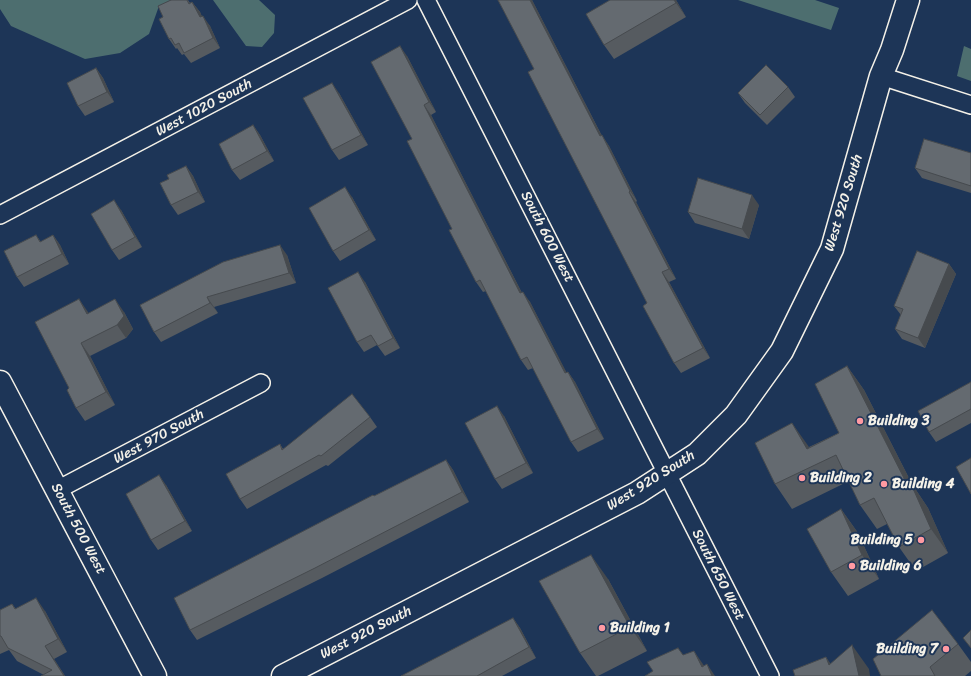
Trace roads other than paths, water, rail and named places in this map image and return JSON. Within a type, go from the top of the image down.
[{"type":"street","name":"West 1020 South","points":[[0,215],[408,0]]},
{"type":"street","name":"South 600 West","points":[[426,0],[668,473]]},
{"type":"street","name":"West 920 South","points":[[283,676],[630,496],[697,454],[736,415],[782,351],[832,249],[882,76],[908,0]]},
{"type":"street","points":[[882,76],[971,105]]},
{"type":"street","name":"South 500 West","points":[[0,382],[155,676]]},
{"type":"street","name":"West 970 South","points":[[57,490],[262,383]]},
{"type":"street","name":"South 650 West","points":[[668,473],[680,501],[770,676]]},
{"type":"place","name":"Building 3","points":[[860,421]]},
{"type":"place","name":"Building 2","points":[[802,478]]},
{"type":"place","name":"Building 4","points":[[884,484]]},
{"type":"place","name":"Building 5","points":[[921,540]]},
{"type":"place","name":"Building 6","points":[[852,566]]},
{"type":"place","name":"Building 1","points":[[602,628]]},
{"type":"place","name":"Building 7","points":[[946,649]]}]
